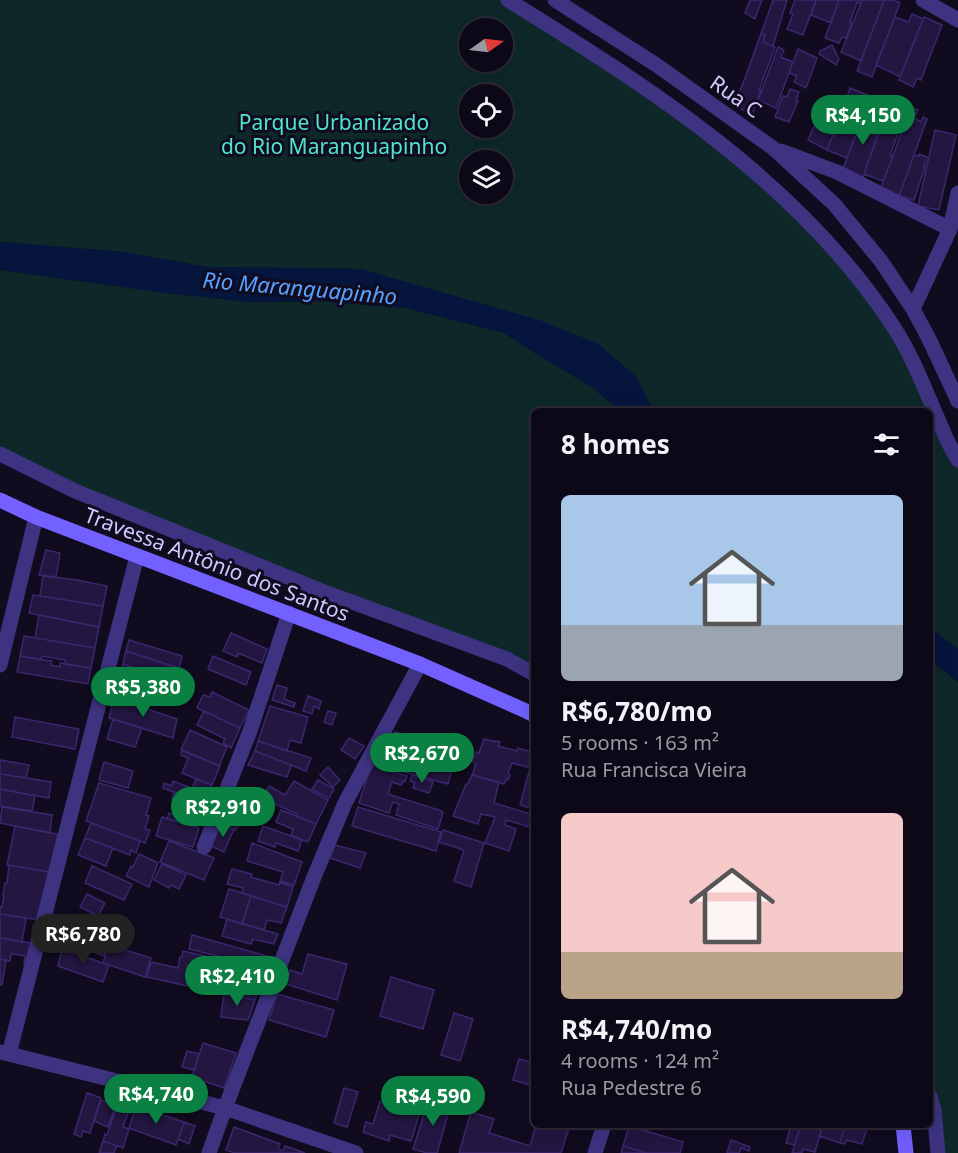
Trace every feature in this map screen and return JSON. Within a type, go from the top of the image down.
[{"type":"main road","name":"Travessa Antônio dos Santos","points":[[0,500],[36,517],[420,664],[531,714]]},
{"type":"main road","points":[[903,1128],[906,1153]]},
{"type":"street","points":[[508,0],[681,113],[738,156],[803,217],[861,281],[894,328],[919,372],[942,429],[958,460]]},
{"type":"street","name":"Rua C","points":[[557,0],[654,64],[773,148],[834,204],[881,261],[913,309],[958,401]]},
{"type":"street","points":[[923,0],[958,20]]},
{"type":"street","points":[[773,148],[837,172],[950,229]]},
{"type":"street","points":[[913,309],[950,229],[958,193]]},
{"type":"street","points":[[0,454],[75,490],[322,591],[507,659],[531,672]]},
{"type":"street","points":[[0,665],[2,647],[36,517]]},
{"type":"street","points":[[137,556],[4,1053],[225,1108],[333,1150],[356,1153]]},
{"type":"street","points":[[204,847],[250,730],[289,613]]},
{"type":"street","points":[[209,1153],[314,877],[345,803],[420,664]]},
{"type":"street","points":[[933,1106],[938,1153]]},
{"type":"street","points":[[595,1153],[603,1128]]},
{"type":"green space","name":"Parque Urbanizado do Rio Maranguapinho","points":[[0,0],[508,0],[738,156],[868,289],[931,408],[652,408],[636,376],[361,269],[207,267],[123,252],[0,242]]},
{"type":"green space","points":[[0,270],[251,302],[317,301],[407,308],[504,333],[592,387],[616,408],[531,408],[531,673],[0,454]]},
{"type":"green space","name":"Parque Urbanizado do Rio Maranguapinho","points":[[933,412],[958,460],[958,649],[933,630]]},
{"type":"green space","points":[[933,662],[958,682],[958,1153],[938,1153],[933,1117]]},
{"type":"water","name":"Rio Maranguapinho","points":[[0,242],[123,252],[207,267],[361,269],[542,321],[597,343],[636,376],[652,408],[616,408],[592,387],[504,333],[407,308],[317,301],[251,302],[0,270]]},
{"type":"water","points":[[933,630],[958,649],[958,682],[933,662]]},
{"type":"building","points":[[750,0],[762,0],[755,19],[745,13]]},
{"type":"building","points":[[773,0],[787,0],[773,46],[763,42],[765,35],[761,34]]},
{"type":"building","points":[[795,0],[816,0],[803,35],[787,29]]},
{"type":"building","points":[[816,0],[839,0],[831,23],[811,15]]},
{"type":"building","points":[[839,0],[858,0],[846,38],[842,37],[839,43],[825,38]]},
{"type":"building","points":[[860,0],[884,0],[861,61],[841,52],[861,3],[859,3]]},
{"type":"building","points":[[884,0],[900,3],[872,77],[857,71]]},
{"type":"building","points":[[912,14],[923,19],[900,77],[876,65],[895,17],[909,22]]},
{"type":"building","points":[[924,17],[942,25],[921,80],[917,78],[913,87],[899,80]]},
{"type":"building","points":[[761,34],[765,35],[763,42],[775,47],[752,115],[735,105]]},
{"type":"building","points":[[832,45],[839,59],[836,65],[819,54],[820,51]]},
{"type":"building","points":[[778,47],[784,50],[781,57],[793,62],[776,108],[758,100]]},
{"type":"building","points":[[798,49],[817,58],[806,88],[794,82],[797,76],[789,73]]},
{"type":"building","points":[[850,88],[870,96],[847,158],[827,150],[833,135],[836,136],[849,102],[846,101]]},
{"type":"building","points":[[790,89],[799,92],[796,101],[798,101],[789,122],[775,117],[783,96],[787,97]]},
{"type":"building","points":[[911,108],[918,110],[914,118],[921,122],[923,117],[927,119],[899,196],[880,190]]},
{"type":"building","points":[[885,114],[903,121],[883,181],[864,174]]},
{"type":"building","points":[[864,115],[883,121],[863,177],[843,168]]},
{"type":"building","points":[[815,124],[834,133],[827,150],[808,140]]},
{"type":"building","points":[[935,130],[956,135],[939,210],[918,206]]},
{"type":"building","points":[[919,154],[927,157],[914,200],[899,196],[914,155],[919,156]]},
{"type":"building","points":[[46,550],[60,553],[56,577],[39,575]]},
{"type":"building","points":[[43,576],[107,586],[103,606],[40,596]]},
{"type":"building","points":[[33,595],[103,606],[99,627],[29,613]]},
{"type":"building","points":[[39,615],[99,627],[95,648],[35,638]]},
{"type":"building","points":[[231,633],[267,649],[262,663],[238,653],[237,657],[223,651]]},
{"type":"building","points":[[24,636],[95,648],[91,668],[65,664],[65,660],[42,656],[41,660],[20,656]]},
{"type":"building","points":[[129,640],[182,656],[179,668],[126,651]]},
{"type":"building","points":[[126,651],[175,667],[171,680],[123,664]]},
{"type":"building","points":[[20,656],[52,661],[51,665],[60,667],[60,663],[91,668],[88,684],[17,672]]},
{"type":"building","points":[[213,656],[251,672],[246,685],[208,669]]},
{"type":"building","points":[[123,664],[175,681],[171,694],[119,678]]},
{"type":"building","points":[[119,678],[165,692],[162,702],[117,688]]},
{"type":"building","points":[[277,685],[287,688],[284,699],[295,703],[294,707],[272,700]]},
{"type":"building","points":[[212,692],[249,710],[240,728],[197,708],[203,695],[210,697]]},
{"type":"building","points":[[308,696],[321,701],[319,709],[314,706],[312,714],[303,711]]},
{"type":"building","points":[[114,698],[177,719],[173,738],[109,718]]},
{"type":"building","points":[[270,706],[308,717],[301,743],[290,740],[287,751],[258,741]]},
{"type":"building","points":[[204,711],[240,728],[231,748],[223,743],[225,739],[197,725]]},
{"type":"building","points":[[328,711],[336,713],[332,725],[324,722]]},
{"type":"building","points":[[15,717],[79,729],[75,749],[12,737]]},
{"type":"building","points":[[113,719],[142,728],[135,747],[107,739]]},
{"type":"building","points":[[190,730],[227,747],[219,766],[181,750]]},
{"type":"building","points":[[395,732],[410,736],[407,743],[393,739]]},
{"type":"building","points":[[387,737],[407,743],[408,737],[414,739],[409,756],[452,769],[448,784],[375,764]]},
{"type":"building","points":[[349,738],[364,746],[355,759],[341,750]]},
{"type":"building","points":[[418,739],[458,751],[454,765],[414,753]]},
{"type":"building","points":[[484,739],[500,742],[498,746],[531,752],[531,768],[512,763],[508,774],[510,775],[504,784],[472,775],[476,764],[473,761],[476,752],[479,753]]},
{"type":"building","points":[[258,741],[311,758],[306,771],[255,751]]},
{"type":"building","points":[[182,750],[220,766],[212,785],[182,773],[188,758],[181,755]]},
{"type":"building","points":[[255,751],[291,765],[287,777],[248,765]]},
{"type":"building","points":[[0,760],[29,765],[26,778],[0,774]]},
{"type":"building","points":[[104,762],[133,771],[128,788],[99,780]]},
{"type":"building","points":[[371,765],[407,776],[401,785],[392,782],[388,794],[442,811],[438,829],[396,815],[399,804],[393,802],[389,813],[359,803]]},
{"type":"building","points":[[328,767],[340,780],[333,787],[320,775]]},
{"type":"building","points":[[530,768],[531,768],[531,808],[520,805]]},
{"type":"building","points":[[0,774],[51,782],[49,798],[0,789]]},
{"type":"building","points":[[412,775],[433,782],[429,793],[413,788],[415,783],[410,781]]},
{"type":"building","points":[[472,775],[499,782],[494,803],[531,814],[531,827],[506,820],[505,825],[516,829],[509,851],[485,843],[495,817],[481,814],[478,824],[453,816],[466,784]]},
{"type":"building","points":[[196,779],[212,785],[208,795],[192,788]]},
{"type":"building","points":[[318,780],[334,789],[329,798],[312,789]]},
{"type":"building","points":[[173,781],[209,795],[206,805],[163,788],[164,783],[171,786]]},
{"type":"building","points":[[294,781],[328,800],[316,824],[262,798],[269,786],[285,795]]},
{"type":"building","points":[[99,783],[151,798],[145,829],[150,830],[145,843],[86,821]]},
{"type":"building","points":[[0,789],[35,796],[32,811],[0,806]]},
{"type":"building","points":[[174,792],[206,805],[197,827],[167,819],[169,813],[175,815],[179,803],[172,800]]},
{"type":"building","points":[[236,792],[250,798],[241,817],[227,812]]},
{"type":"building","points":[[209,795],[214,797],[205,820],[200,818]]},
{"type":"building","points":[[2,807],[52,815],[50,833],[0,823]]},
{"type":"building","points":[[358,807],[441,832],[436,851],[352,826]]},
{"type":"building","points":[[281,810],[316,824],[308,842],[291,835],[293,829],[276,822]]},
{"type":"building","points":[[227,812],[241,817],[236,830],[221,825]]},
{"type":"building","points":[[162,817],[199,828],[193,847],[156,836]]},
{"type":"building","points":[[91,823],[140,841],[136,853],[131,850],[130,855],[85,838]]},
{"type":"building","points":[[221,825],[234,829],[224,852],[211,846]]},
{"type":"building","points":[[15,826],[58,834],[49,872],[7,865]]},
{"type":"building","points":[[263,826],[302,840],[298,851],[276,843],[275,847],[258,841]]},
{"type":"building","points":[[443,830],[484,843],[471,887],[454,881],[464,850],[439,842]]},
{"type":"building","points":[[85,838],[113,848],[106,866],[78,855]]},
{"type":"building","points":[[169,841],[214,858],[204,880],[160,862]]},
{"type":"building","points":[[252,843],[302,862],[294,885],[280,881],[283,872],[247,861]]},
{"type":"building","points":[[335,845],[366,853],[360,868],[330,858]]},
{"type":"building","points":[[139,854],[158,863],[149,887],[126,876]]},
{"type":"building","points":[[162,864],[186,875],[179,889],[171,885],[169,888],[154,880]]},
{"type":"building","points":[[9,865],[49,872],[38,920],[0,914]]},
{"type":"building","points":[[92,866],[132,884],[124,900],[85,883]]},
{"type":"building","points":[[232,869],[252,874],[251,877],[279,885],[280,882],[293,887],[287,907],[242,893],[243,888],[227,884]]},
{"type":"building","points":[[229,889],[251,896],[242,924],[220,917]]},
{"type":"building","points":[[87,894],[105,903],[98,916],[80,907]]},
{"type":"building","points":[[251,896],[287,907],[281,923],[267,920],[264,930],[242,924]]},
{"type":"building","points":[[0,914],[26,918],[22,942],[0,938]]},
{"type":"building","points":[[227,919],[278,934],[274,944],[253,939],[251,944],[222,936]]},
{"type":"building","points":[[103,922],[122,929],[121,935],[112,932],[107,944],[96,940]]},
{"type":"building","points":[[66,930],[108,945],[104,956],[62,940]]},
{"type":"building","points":[[192,935],[270,957],[265,970],[237,963],[238,961],[189,949]]},
{"type":"building","points":[[0,938],[32,943],[28,964],[24,964],[25,956],[14,954],[11,954],[10,961],[0,959]]},
{"type":"building","points":[[109,945],[151,958],[145,977],[103,963]]},
{"type":"building","points":[[62,949],[109,965],[103,982],[58,966]]},
{"type":"building","points":[[183,951],[236,963],[235,981],[190,972],[188,986],[147,977],[151,962],[178,968]]},
{"type":"building","points":[[308,954],[347,964],[337,1000],[286,984],[290,970],[302,974]]},
{"type":"building","points":[[0,959],[6,960],[2,985],[0,985]]},
{"type":"building","points":[[190,972],[209,976],[207,990],[188,986]]},
{"type":"building","points":[[217,977],[260,985],[255,1000],[215,992]]},
{"type":"building","points":[[391,977],[434,990],[423,1029],[380,1016]]},
{"type":"building","points":[[224,993],[255,1000],[248,1020],[221,1017]]},
{"type":"building","points":[[277,994],[334,1010],[326,1037],[269,1020]]},
{"type":"building","points":[[454,1013],[473,1019],[460,1061],[441,1055]]},
{"type":"building","points":[[203,1043],[236,1053],[224,1088],[192,1077]]},
{"type":"building","points":[[187,1051],[199,1054],[194,1070],[182,1067]]},
{"type":"building","points":[[519,1059],[531,1062],[531,1085],[513,1080]]},
{"type":"building","points":[[408,1077],[429,1083],[411,1141],[390,1135],[389,1141],[363,1132],[366,1122],[373,1124],[380,1101],[385,1102],[387,1095],[393,1096],[390,1104],[394,1105],[397,1098],[402,1099]]},
{"type":"building","points":[[344,1088],[358,1092],[347,1127],[334,1123]]},
{"type":"building","points":[[87,1093],[101,1098],[90,1133],[83,1131],[81,1137],[74,1134]]},
{"type":"building","points":[[443,1093],[453,1096],[437,1153],[413,1149],[426,1108],[438,1111]]},
{"type":"building","points":[[101,1100],[116,1105],[108,1127],[94,1121]]},
{"type":"building","points":[[136,1106],[184,1122],[176,1145],[129,1128]]},
{"type":"building","points":[[116,1109],[128,1113],[123,1127],[129,1129],[123,1148],[103,1141]]},
{"type":"building","points":[[471,1112],[494,1119],[489,1133],[530,1146],[535,1128],[569,1128],[561,1153],[459,1153]]},
{"type":"building","points":[[184,1122],[195,1126],[189,1144],[178,1139]]},
{"type":"building","points":[[234,1127],[280,1144],[278,1149],[283,1151],[285,1146],[305,1153],[235,1153],[226,1150]]},
{"type":"building","points":[[628,1128],[636,1128],[683,1142],[680,1153],[647,1153],[623,1146]]},
{"type":"building","points":[[790,1128],[800,1128],[794,1145],[786,1143]]},
{"type":"building","points":[[800,1128],[822,1128],[815,1152],[803,1149],[802,1153],[792,1153]]},
{"type":"building","points":[[822,1128],[844,1128],[840,1143],[819,1136]]},
{"type":"building","points":[[844,1128],[867,1128],[862,1144],[847,1140],[845,1144],[840,1143]]},
{"type":"building","points":[[731,1140],[750,1147],[749,1151],[741,1148],[739,1153],[727,1153]]},
{"type":"building","points":[[103,1141],[117,1146],[114,1153],[99,1153]]},
{"type":"building","points":[[623,1146],[647,1153],[621,1153]]}]
